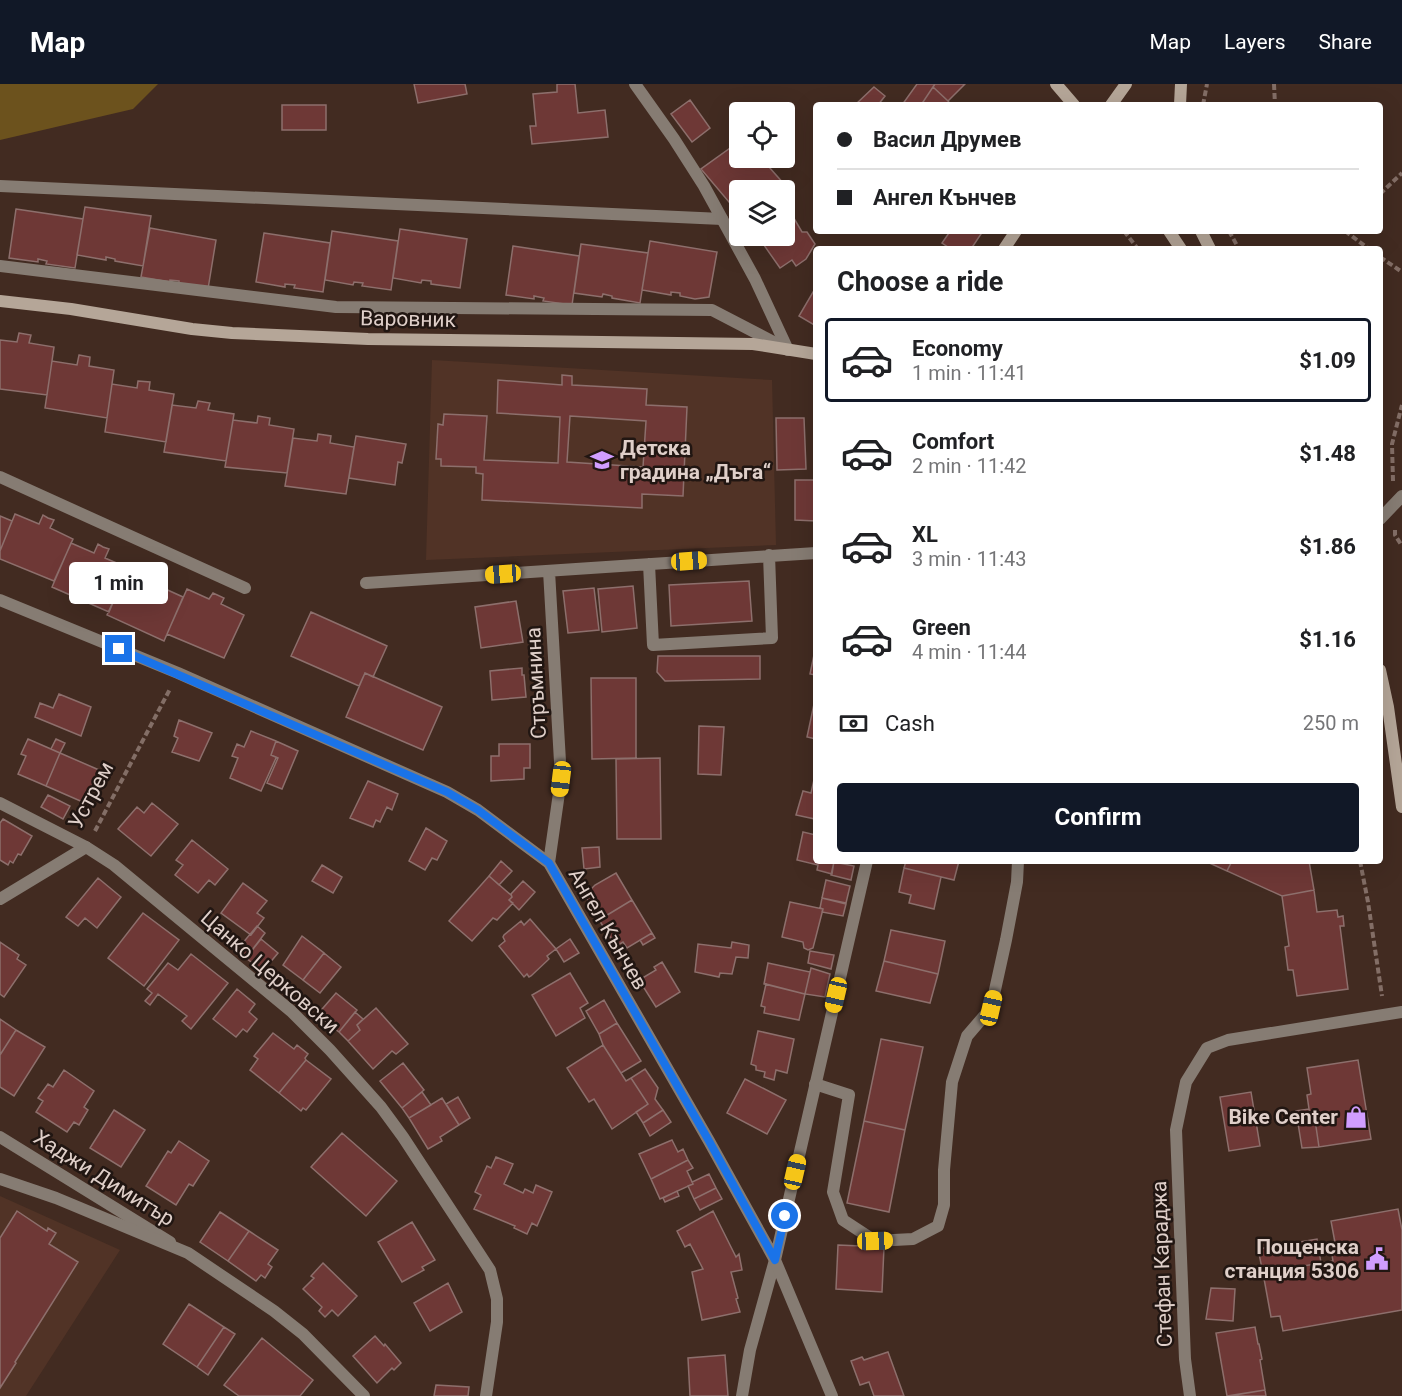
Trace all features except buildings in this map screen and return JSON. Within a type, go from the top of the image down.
[{"type":"street","points":[[635,84],[690,163],[755,279],[788,350]]},
{"type":"street","points":[[1056,84],[1071,102]]},
{"type":"street","points":[[1113,102],[1126,84]]},
{"type":"street","points":[[1180,102],[1181,84]]},
{"type":"street","points":[[0,186],[722,219]]},
{"type":"street","points":[[0,266],[336,307],[712,310],[788,350]]},
{"type":"street","name":"Варовник","points":[[0,301],[232,333],[368,339],[753,344],[813,354]]},
{"type":"street","points":[[0,477],[245,588]]},
{"type":"street","points":[[1383,516],[1398,500]]},
{"type":"street","points":[[366,584],[813,553]]},
{"type":"street","points":[[649,564],[653,645],[772,638],[769,555]]},
{"type":"street","name":"Стръмнина","points":[[549,571],[561,779],[549,863]]},
{"type":"street","name":"Ангел Кънчев","points":[[0,600],[178,673],[447,792],[478,810],[549,863],[775,1260],[832,1396]]},
{"type":"street","points":[[1383,684],[1402,807]]},
{"type":"street","name":"Цанко Церковски","points":[[0,803],[86,847],[114,865],[291,1011],[381,1107],[440,1191],[490,1270],[497,1299],[497,1322],[486,1396]]},
{"type":"street","name":"Устрем","points":[[0,899],[86,847]]},
{"type":"street","points":[[742,1396],[750,1350],[775,1260],[866,864]]},
{"type":"street","points":[[815,1084],[849,1095],[833,1192],[843,1220],[875,1241],[913,1239],[938,1226],[944,1205],[944,1170],[952,1082],[967,1036],[991,1008],[1017,882],[1018,864]]},
{"type":"street","name":"Стефан Караджа","points":[[1190,1396],[1185,1359],[1176,1130],[1186,1082],[1207,1048],[1228,1040],[1402,1012]]},
{"type":"street","name":"Хаджи Димитър","points":[[0,1137],[188,1253],[274,1311],[296,1328],[364,1396]]},
{"type":"street","name":"Хаджи Димитър","points":[[0,1179],[56,1198],[188,1253]]},
{"type":"path","points":[[1204,102],[1207,84]]},
{"type":"path","points":[[1274,84],[1275,102]]},
{"type":"path","points":[[1383,191],[1402,173]]},
{"type":"path","points":[[1126,234],[1136,246]]},
{"type":"path","points":[[1350,234],[1365,246]]},
{"type":"path","points":[[1383,259],[1402,272]]},
{"type":"path","points":[[1398,500],[1392,444],[1402,405]]},
{"type":"path","name":"Устрем","points":[[86,847],[178,673]]},
{"type":"path","points":[[1361,864],[1385,1015]]},
{"type":"shaded area","points":[[0,84],[158,84],[133,109],[0,140]]},
{"type":"shaded area","name":"Детска градина „Дъга“","points":[[432,360],[772,380],[776,545],[426,560]]},
{"type":"shaded area","points":[[0,1196],[120,1250],[26,1396],[0,1396]]},
{"type":"place","name":"Детска градина „Дъга“","points":[[602,460]]},
{"type":"place","name":"Bike Center","points":[[1356,1117]]},
{"type":"place","name":"Пощенска станция 5306","points":[[1377,1259]]},
{"type":"route","points":[[119,649],[447,792],[478,810],[549,863],[775,1260],[785,1216]]}]
